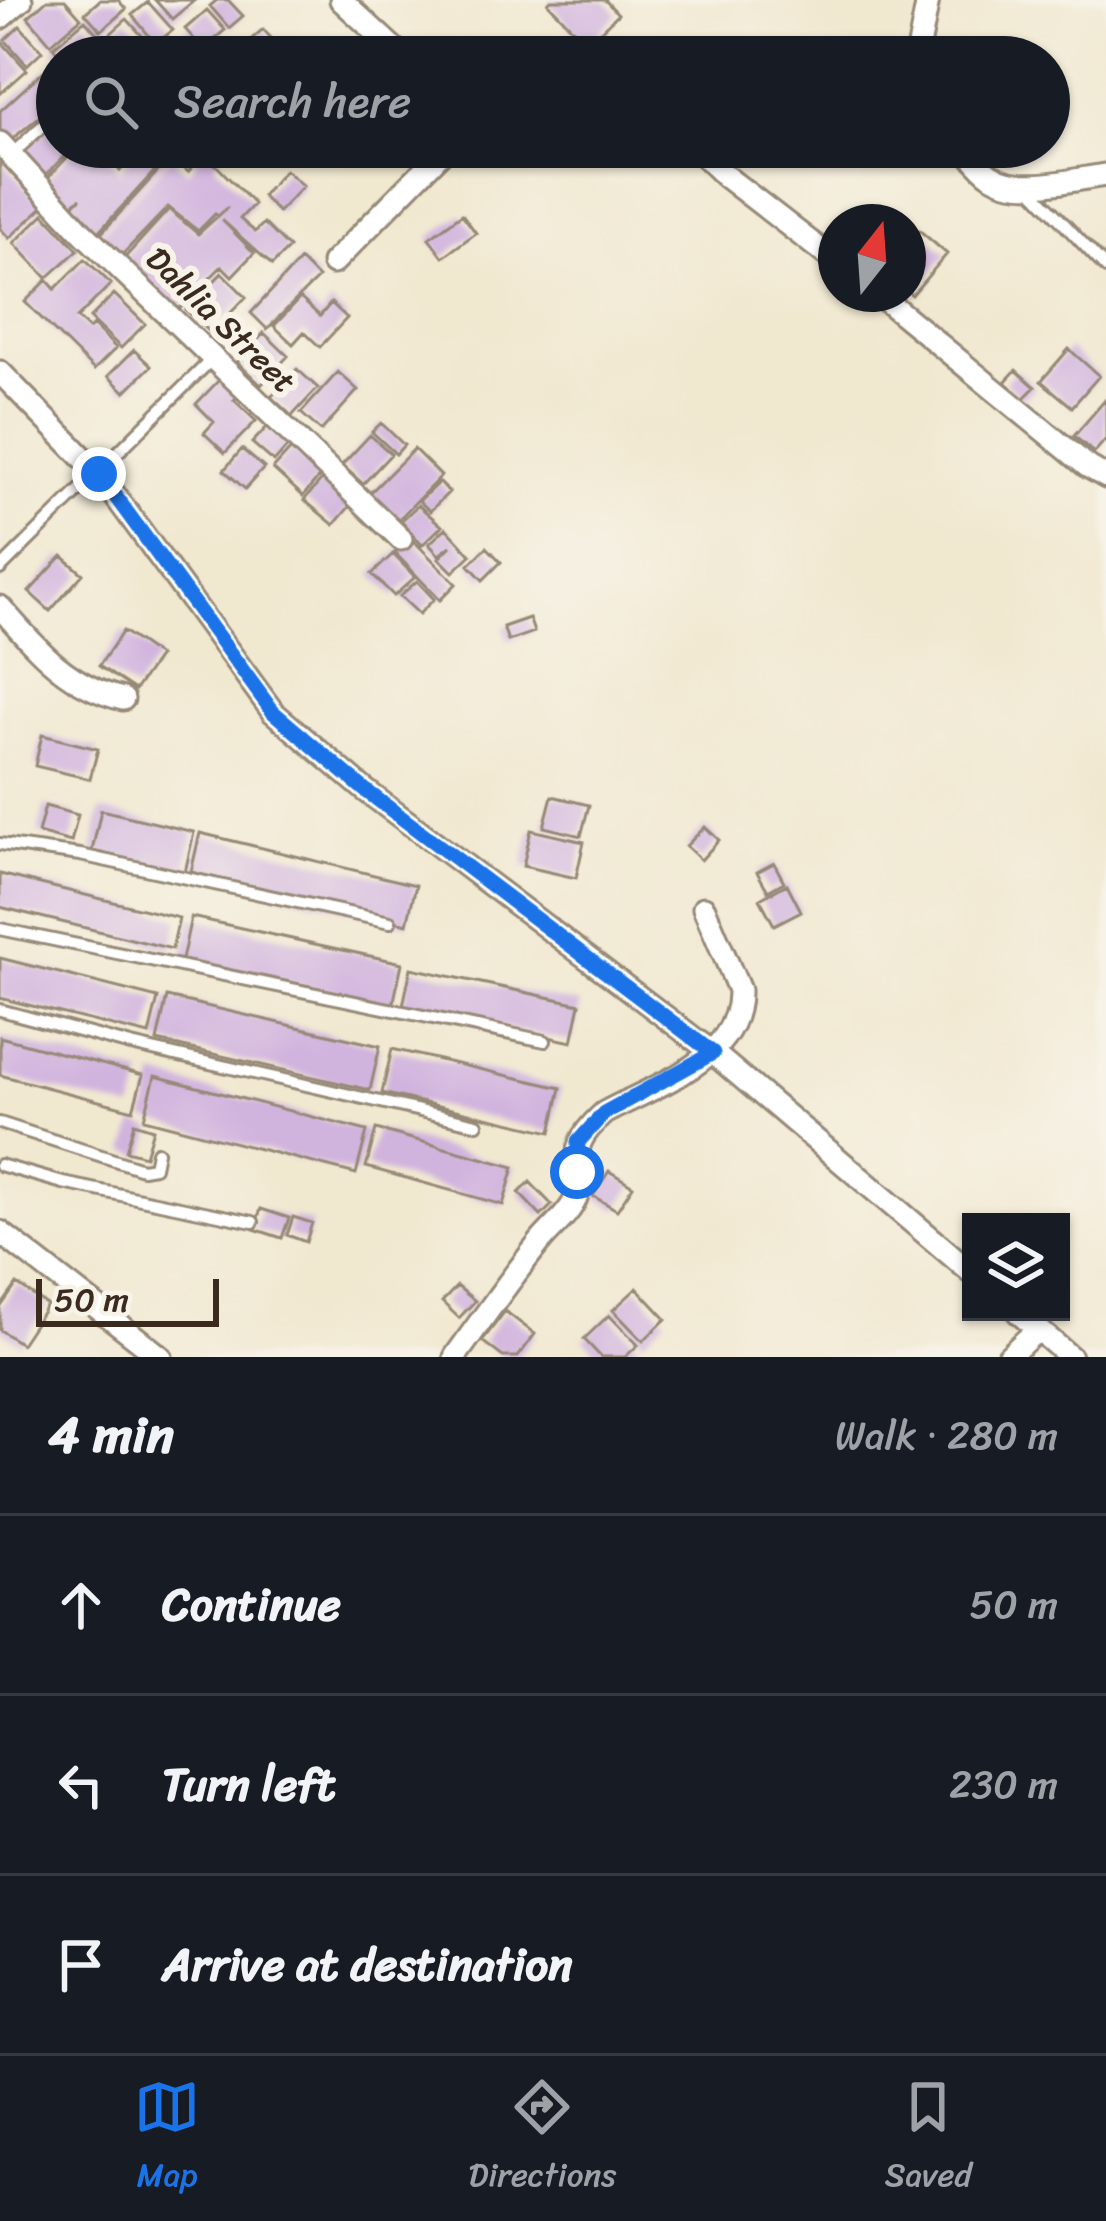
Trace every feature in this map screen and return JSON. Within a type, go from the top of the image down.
[{"type":"street","points":[[0,18],[21,0]]},
{"type":"street","points":[[341,0],[381,36]]},
{"type":"street","points":[[921,36],[928,0]]},
{"type":"street","name":"Dahlia Street","points":[[5,149],[81,231],[401,539]]},
{"type":"street","points":[[333,263],[426,168]]},
{"type":"street","points":[[717,168],[818,248]]},
{"type":"street","points":[[984,168],[991,176],[1026,184],[1106,175]]},
{"type":"street","points":[[900,312],[1106,477]]},
{"type":"street","points":[[0,372],[99,474],[273,712],[365,790],[713,1053],[962,1264]]},
{"type":"street","points":[[0,607],[67,676],[123,699]]},
{"type":"street","points":[[455,1357],[573,1204],[578,1188],[578,1142],[589,1127],[604,1113],[713,1053],[727,1034],[739,990],[704,908]]},
{"type":"street","points":[[0,1232],[161,1357]]},
{"type":"street","points":[[1029,1321],[1070,1357]]},
{"type":"street","points":[[1007,1357],[1038,1329]]},
{"type":"lane","points":[[5,149],[36,128]]},
{"type":"lane","points":[[1026,184],[1106,268]]},
{"type":"lane","points":[[0,569],[213,358]]},
{"type":"lane","points":[[0,844],[80,855],[390,922]]},
{"type":"lane","points":[[0,929],[544,1042]]},
{"type":"lane","points":[[0,1010],[477,1124]]},
{"type":"lane","points":[[0,1123],[142,1168],[154,1167],[157,1152]]},
{"type":"lane","points":[[0,1165],[63,1183],[253,1222]]},
{"type":"building","points":[[47,0],[65,0],[81,18],[60,36],[44,36],[28,17]]},
{"type":"building","points":[[100,0],[118,0],[126,9],[101,31],[85,13]]},
{"type":"building","points":[[155,0],[195,0],[172,19]]},
{"type":"building","points":[[228,0],[243,16],[229,28],[210,6]]},
{"type":"building","points":[[605,0],[618,14],[595,36],[579,36],[548,3]]},
{"type":"building","points":[[148,2],[173,30],[166,36],[149,36],[132,15]]},
{"type":"building","points":[[207,10],[225,30],[218,36],[191,36],[185,29]]},
{"type":"building","points":[[127,19],[142,36],[108,36]]},
{"type":"building","points":[[85,20],[99,36],[66,36]]},
{"type":"building","points":[[20,26],[36,44],[36,57],[27,65],[5,40]]},
{"type":"building","points":[[0,40],[27,70],[0,94]]},
{"type":"building","points":[[36,78],[36,119],[10,141],[0,130],[0,111]]},
{"type":"building","points":[[36,139],[36,168],[53,168],[44,177],[21,155]]},
{"type":"building","points":[[0,160],[43,207],[9,238],[0,228]]},
{"type":"building","points":[[57,168],[157,168],[96,235],[69,209],[81,198],[69,207],[44,182]]},
{"type":"building","points":[[161,168],[188,172],[219,168],[254,204],[240,219],[255,232],[264,223],[289,248],[272,265],[222,220],[254,253],[232,276],[222,266],[175,313],[120,263],[169,209],[198,234],[218,216],[198,231],[168,207],[119,258],[98,237]]},
{"type":"building","points":[[285,170],[303,186],[278,212],[262,196]]},
{"type":"building","points":[[44,214],[78,250],[47,278],[14,243]]},
{"type":"building","points":[[462,214],[476,233],[443,257],[429,238]]},
{"type":"building","points":[[926,236],[947,254],[926,279]]},
{"type":"building","points":[[85,259],[111,284],[77,318],[89,329],[93,325],[116,348],[94,370],[25,302],[47,280],[55,289]]},
{"type":"building","points":[[300,260],[318,278],[267,329],[251,313]]},
{"type":"building","points":[[222,273],[246,297],[211,333],[186,310]]},
{"type":"building","points":[[114,294],[145,324],[121,348],[90,318]]},
{"type":"building","points":[[300,298],[320,316],[331,303],[347,318],[320,347],[304,332],[293,344],[274,326]]},
{"type":"building","points":[[264,333],[288,356],[261,385],[237,362]]},
{"type":"building","points":[[1069,349],[1099,376],[1072,407],[1041,381]]},
{"type":"building","points":[[134,350],[151,366],[125,392],[108,376]]},
{"type":"building","points":[[297,369],[318,388],[292,416],[271,397]]},
{"type":"building","points":[[1016,370],[1035,387],[1023,399],[1005,382]]},
{"type":"building","points":[[338,372],[358,390],[321,431],[301,413]]},
{"type":"building","points":[[221,378],[239,395],[234,400],[256,421],[225,453],[204,433],[214,422],[196,404]]},
{"type":"building","points":[[1106,399],[1106,439],[1094,453],[1074,436]]},
{"type":"building","points":[[381,423],[404,445],[396,454],[372,432]]},
{"type":"building","points":[[268,426],[289,445],[274,462],[252,443]]},
{"type":"building","points":[[370,435],[391,454],[363,484],[342,465]]},
{"type":"building","points":[[242,449],[264,468],[245,489],[224,470]]},
{"type":"building","points":[[291,449],[321,475],[303,496],[273,469]]},
{"type":"building","points":[[414,449],[441,476],[397,521],[369,494]]},
{"type":"building","points":[[326,475],[355,500],[334,525],[304,500]]},
{"type":"building","points":[[439,482],[449,492],[430,511],[419,501]]},
{"type":"building","points":[[418,505],[442,526],[422,545],[401,521]]},
{"type":"building","points":[[446,528],[471,555],[453,572],[439,558],[451,546],[439,555],[429,544]]},
{"type":"building","points":[[411,538],[456,584],[440,600],[395,553]]},
{"type":"building","points":[[487,547],[501,562],[483,580],[469,565]]},
{"type":"building","points":[[393,554],[415,577],[394,596],[372,574]]},
{"type":"building","points":[[62,556],[83,574],[50,611],[29,592]]},
{"type":"building","points":[[417,581],[434,599],[419,614],[400,596]]},
{"type":"building","points":[[529,618],[534,632],[508,641],[503,627]]},
{"type":"building","points":[[123,631],[159,656],[135,690],[99,666]]},
{"type":"building","points":[[42,735],[98,749],[90,779],[35,766]]},
{"type":"building","points":[[552,796],[589,805],[581,836],[544,827]]},
{"type":"building","points":[[45,806],[78,815],[71,842],[38,833]]},
{"type":"building","points":[[101,810],[194,832],[185,872],[92,851]]},
{"type":"building","points":[[705,827],[719,840],[701,860],[686,846]]},
{"type":"building","points":[[531,830],[584,842],[576,878],[523,866]]},
{"type":"building","points":[[200,833],[416,885],[407,924],[191,872]]},
{"type":"building","points":[[774,863],[784,882],[768,891],[757,872]]},
{"type":"building","points":[[0,874],[179,918],[172,949],[0,907]]},
{"type":"building","points":[[787,884],[801,911],[774,925],[760,899]]},
{"type":"building","points":[[191,917],[402,963],[393,1005],[182,960]]},
{"type":"building","points":[[0,958],[158,998],[149,1035],[0,998]]},
{"type":"building","points":[[411,968],[580,1004],[572,1042],[403,1006]]},
{"type":"building","points":[[167,997],[380,1046],[370,1090],[157,1041]]},
{"type":"building","points":[[0,1037],[143,1075],[133,1110],[0,1075]]},
{"type":"building","points":[[392,1049],[561,1088],[551,1132],[382,1093]]},
{"type":"building","points":[[155,1076],[367,1131],[356,1174],[144,1119]]},
{"type":"building","points":[[134,1123],[153,1129],[145,1156],[126,1151]]},
{"type":"building","points":[[376,1129],[514,1167],[503,1205],[366,1167]]},
{"type":"building","points":[[609,1171],[633,1186],[617,1210],[593,1196]]},
{"type":"building","points":[[530,1182],[552,1205],[541,1216],[519,1193]]},
{"type":"building","points":[[261,1209],[289,1218],[282,1238],[254,1229]]},
{"type":"building","points":[[293,1217],[312,1223],[306,1242],[287,1235]]},
{"type":"building","points":[[17,1284],[47,1305],[21,1344],[0,1330],[0,1308]]},
{"type":"building","points":[[457,1286],[475,1301],[459,1318],[442,1302]]},
{"type":"building","points":[[637,1288],[666,1319],[643,1341],[613,1310]]},
{"type":"building","points":[[505,1311],[535,1334],[518,1357],[503,1357],[482,1341]]},
{"type":"building","points":[[609,1315],[638,1345],[625,1357],[601,1357],[584,1339]]},
{"type":"route","points":[[99,474],[273,712],[365,790],[713,1053],[604,1113],[578,1142],[577,1172]]}]
